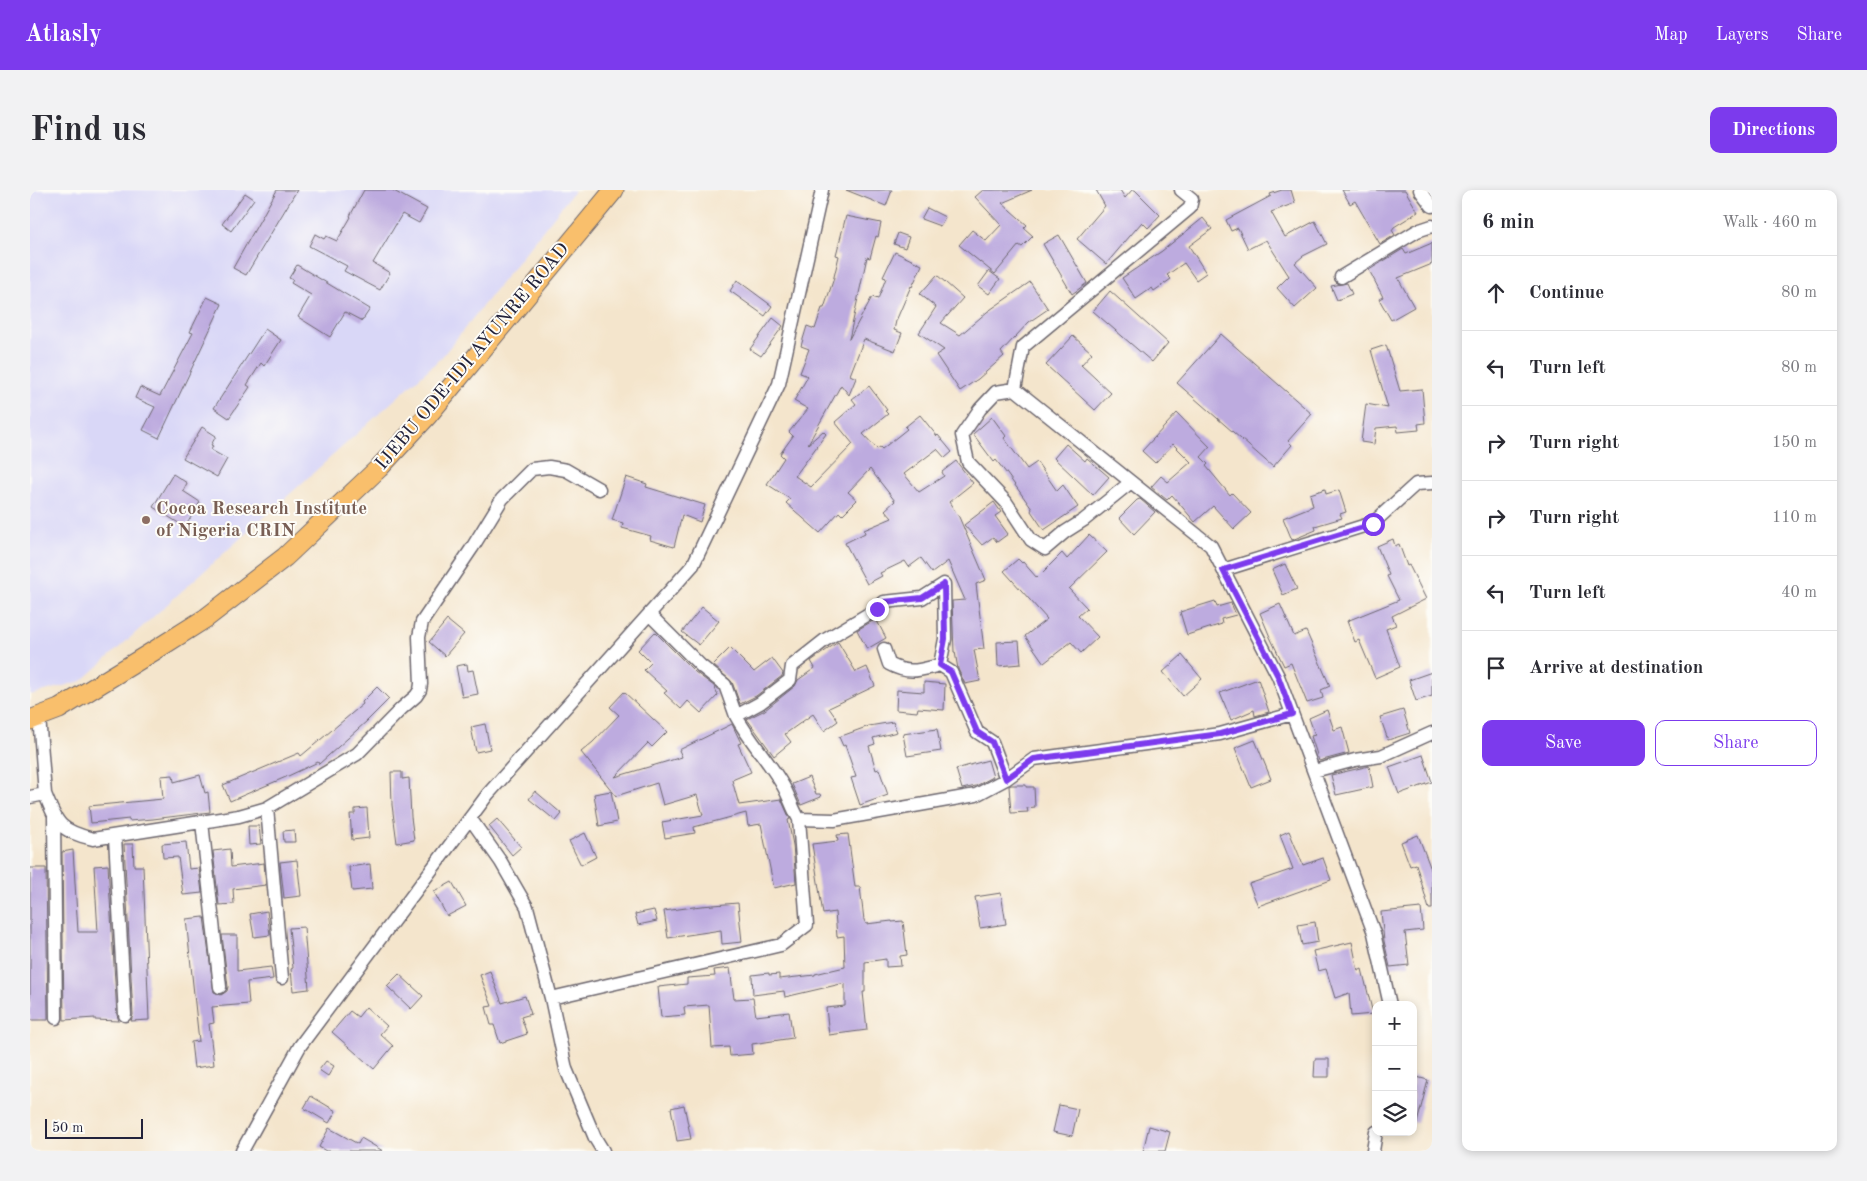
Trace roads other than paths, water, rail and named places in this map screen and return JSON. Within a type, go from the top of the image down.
[{"type":"main road","name":"IJEBU ODE-IDI AYUNRE ROAD","points":[[34,718],[59,709],[206,618],[286,557],[379,468],[428,415],[614,190]]},
{"type":"street","points":[[242,1151],[300,1046],[488,794],[693,565],[779,384],[822,190]]},
{"type":"street","points":[[1015,389],[1023,346],[1190,208],[1192,199],[1181,190]]},
{"type":"street","points":[[1420,190],[1432,206]]},
{"type":"street","points":[[1342,277],[1417,232],[1432,226]]},
{"type":"street","points":[[1131,482],[1045,549],[1031,540],[1006,502],[968,462],[962,435],[980,409],[996,392],[1015,389],[1211,546],[1278,676],[1374,933],[1389,1001]]},
{"type":"street","points":[[54,817],[71,833],[93,839],[240,816],[267,808],[357,754],[416,696],[421,684],[418,650],[422,622],[472,548],[502,499],[532,469],[549,467],[566,470],[599,489]]},
{"type":"street","points":[[1223,570],[1373,524],[1416,484],[1432,483]]},
{"type":"street","points":[[736,716],[760,703],[790,680],[792,666],[825,640],[877,609],[882,603],[922,598],[944,584],[945,639],[940,665]]},
{"type":"street","points":[[551,998],[781,945],[807,926],[799,819],[794,811],[792,800],[736,716],[724,685],[701,666],[649,614]]},
{"type":"street","points":[[884,649],[889,664],[899,669],[913,672],[940,665],[951,672],[977,732],[992,742],[1006,779]]},
{"type":"street","points":[[799,819],[834,820],[976,795],[1006,779],[1034,759],[1220,734],[1292,714]]},
{"type":"street","points":[[34,718],[45,794],[54,817],[56,1018]]},
{"type":"street","points":[[1314,771],[1355,760],[1381,756],[1432,733]]},
{"type":"street","points":[[30,797],[45,794]]},
{"type":"street","points":[[267,808],[282,978]]},
{"type":"street","points":[[470,818],[501,862],[527,907],[551,998],[566,1069],[595,1138],[603,1151]]},
{"type":"street","points":[[202,822],[220,987]]},
{"type":"street","points":[[115,837],[125,1015]]},
{"type":"street","points":[[1373,1151],[1375,1136]]},
{"type":"place","name":"Cocoa Research Institute of Nigeria CRIN","points":[[146,520]]}]
